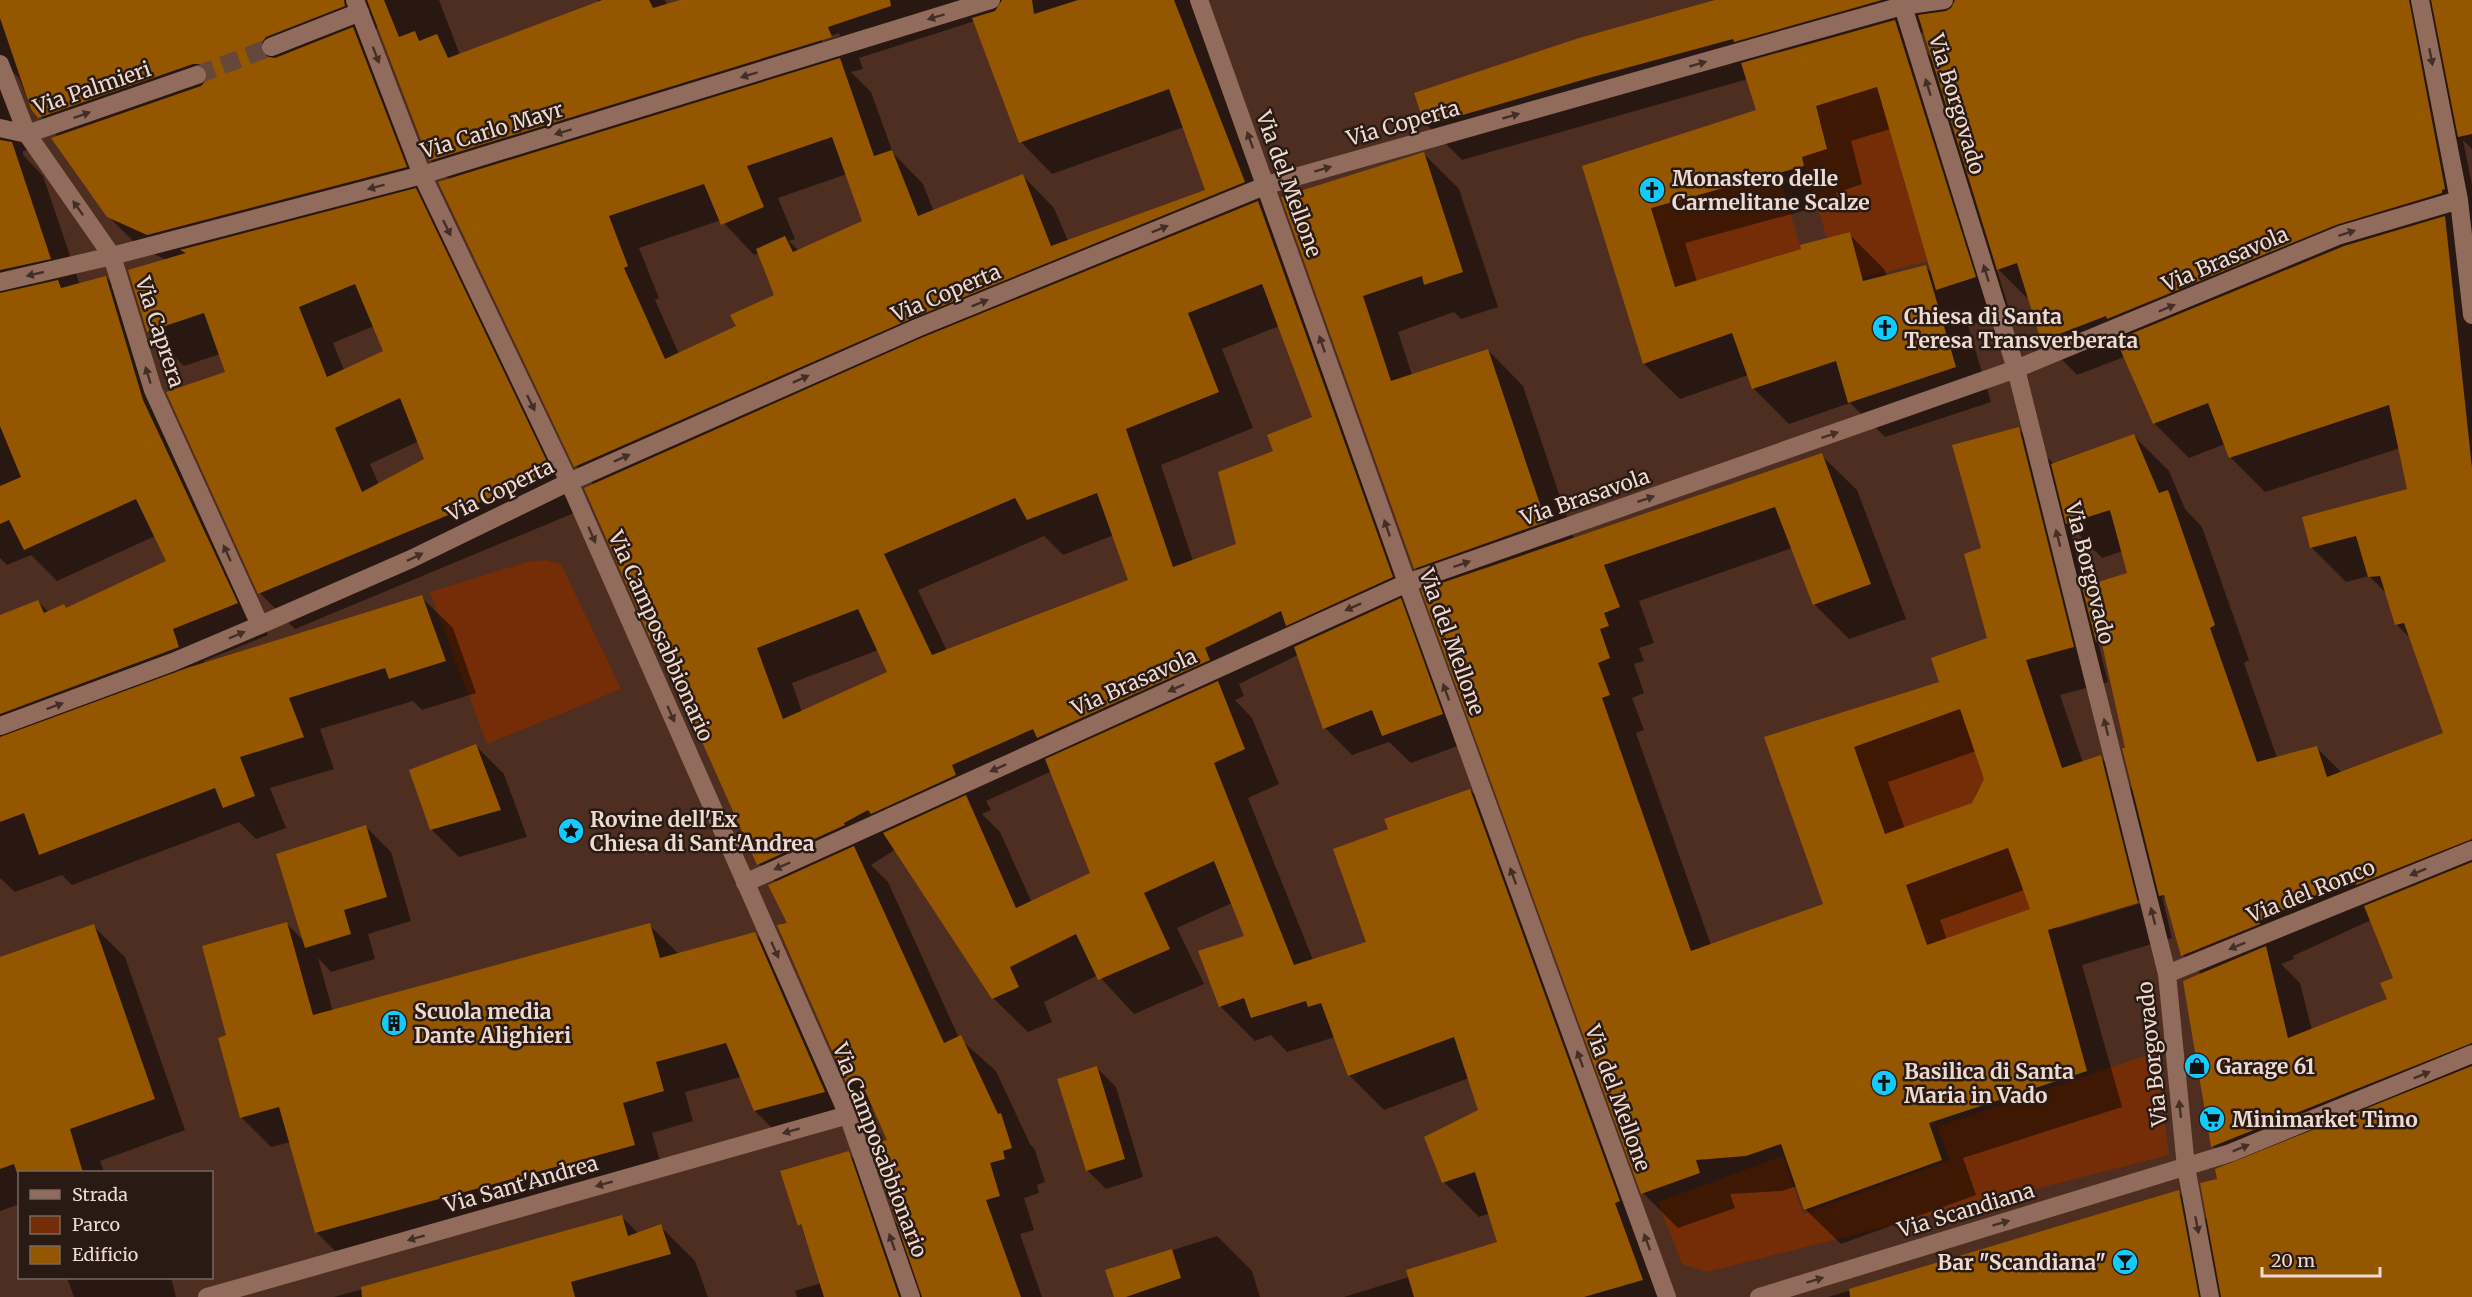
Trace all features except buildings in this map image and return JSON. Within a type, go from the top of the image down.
[{"type":"street","name":"Via Carlo Mayr","points":[[0,282],[112,256],[422,175],[991,0]]},
{"type":"street","name":"Via del Mellone","points":[[1199,0],[1267,185],[1407,583],[1667,1297]]},
{"type":"street","name":"Via Coperta","points":[[0,726],[173,662],[260,625],[411,559],[569,482],[917,328],[1267,185],[1902,3],[1944,0]]},
{"type":"street","points":[[2420,0],[2459,200],[2472,315]]},
{"type":"street","name":"Via Borgovado","points":[[1902,3],[2016,369],[2168,974],[2186,1167],[2210,1297]]},
{"type":"street","name":"Via Camposabbionario","points":[[358,6],[422,175],[569,482],[848,1115],[911,1297]]},
{"type":"street","points":[[272,47],[358,6]]},
{"type":"street","name":"Via Caprera","points":[[0,64],[27,134],[112,256],[153,390],[260,625]]},
{"type":"street","name":"Via Palmieri","points":[[0,128],[27,134],[197,75]]},
{"type":"street","name":"Via Brasavola","points":[[745,883],[1407,583],[2016,369],[2340,235],[2459,200]]},
{"type":"street","name":"Via del Ronco","points":[[2168,974],[2472,850]]},
{"type":"street","name":"Via Scandiana","points":[[1759,1297],[2230,1153],[2472,1054]]},
{"type":"street","name":"Via Sant'Andrea","points":[[207,1297],[848,1115]]},
{"type":"green space","points":[[1877,87],[1928,261],[1862,278],[1850,232],[1827,238],[1802,157],[1827,149],[1816,106]]},
{"type":"green space","points":[[1779,173],[1801,249],[1675,287],[1651,208]]},
{"type":"green space","points":[[545,560],[561,564],[621,689],[487,744],[430,592],[527,562]]},
{"type":"green space","points":[[1960,709],[1986,784],[1976,791],[1975,802],[1885,834],[1854,747]]},
{"type":"green space","points":[[2008,848],[2030,909],[1927,945],[1906,885]]},
{"type":"green space","points":[[2156,1052],[2169,1155],[1707,1272],[1682,1264],[1658,1202],[1783,1156],[1803,1214],[1950,1160],[1937,1127]]},
{"type":"tunnel","points":[[197,75],[271,47]]},
{"type":"place","name":"Monastero delle Carmelitane Scalze","points":[[1652,190]]},
{"type":"place","name":"Chiesa di Santa Teresa Transverberata","points":[[1885,328]]},
{"type":"place","name":"Rovine dell'Ex Chiesa di Sant'Andrea","points":[[571,831]]},
{"type":"place","name":"Scuola media Dante Alighieri","points":[[394,1023]]},
{"type":"place","name":"Garage 61","points":[[2197,1066]]},
{"type":"place","name":"Basilica di Santa Maria in Vado","points":[[1884,1083]]},
{"type":"place","name":"Minimarket Timo","points":[[2212,1119]]},
{"type":"place","name":"Bar \"Scandiana\"","points":[[2125,1262]]}]
